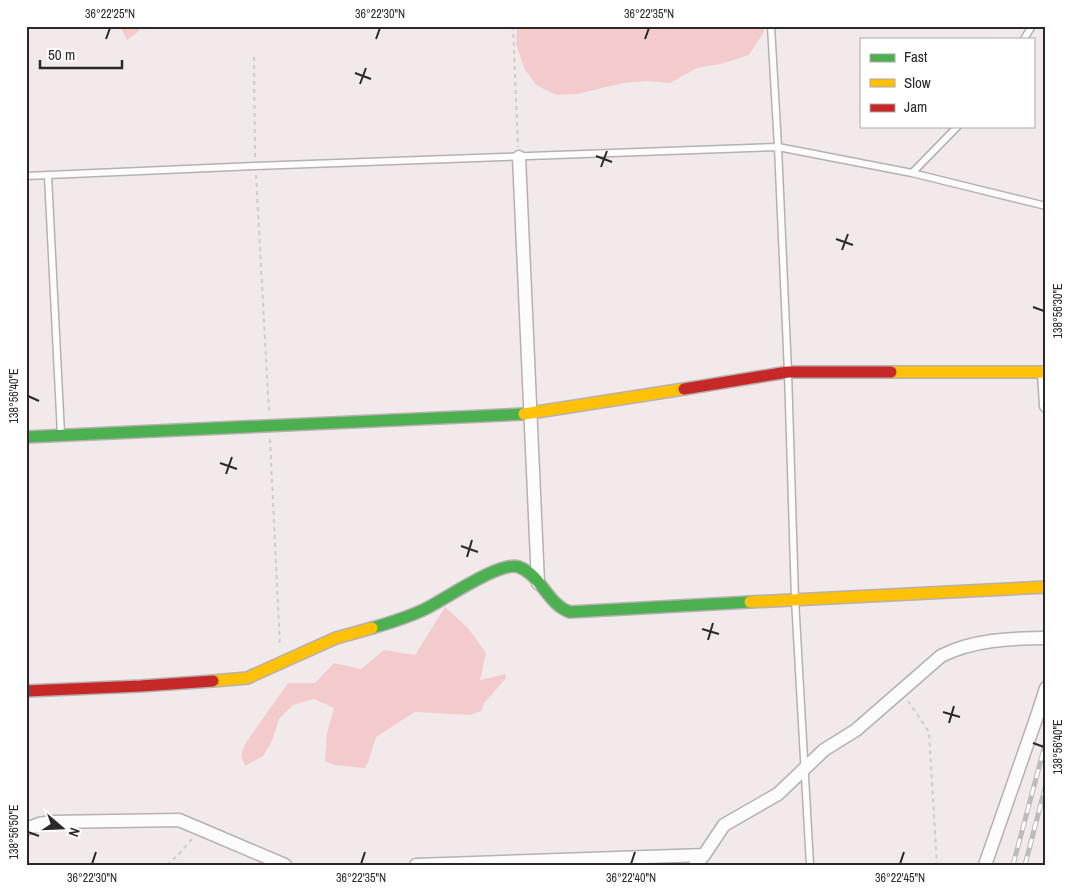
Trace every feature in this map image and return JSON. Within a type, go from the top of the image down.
[{"type":"street","points":[[518,157],[538,583]]},
{"type":"street","points":[[26,437],[531,414],[788,372],[1045,372],[1046,406]]},
{"type":"street","points":[[26,691],[141,686],[247,678],[336,638],[402,619],[423,610],[451,593],[506,565],[522,567],[562,609],[570,612],[1046,587]]},
{"type":"street","points":[[416,865],[699,860],[724,825],[778,794],[824,750],[856,730],[941,656],[951,651],[1005,638],[1046,638]]},
{"type":"street","points":[[985,865],[1046,688]]},
{"type":"street","points":[[26,829],[38,824],[51,822],[179,820],[285,865]]},
{"type":"lane","points":[[771,26],[788,372],[795,599],[806,766],[810,865]]},
{"type":"lane","points":[[1025,38],[1032,26]]},
{"type":"lane","points":[[912,173],[956,128]]},
{"type":"lane","points":[[26,176],[778,147],[912,173],[1046,206]]},
{"type":"lane","points":[[48,176],[61,435]]},
{"type":"path","points":[[513,26],[518,157]]},
{"type":"path","points":[[254,57],[255,166],[281,663]]},
{"type":"path","points":[[902,691],[929,732],[937,865]]},
{"type":"path","points":[[167,865],[200,829]]},
{"type":"shaded area","points":[[120,26],[142,26],[138,32],[127,40]]},
{"type":"shaded area","points":[[517,26],[764,26],[764,32],[749,55],[721,64],[697,68],[670,83],[647,81],[623,83],[577,94],[556,95],[536,85],[524,68],[516,44]]},
{"type":"shaded area","points":[[445,607],[468,628],[486,653],[480,680],[505,674],[506,678],[485,702],[481,711],[470,715],[415,712],[376,737],[365,768],[334,765],[325,761],[327,733],[334,708],[314,699],[293,705],[279,719],[272,741],[263,756],[245,766],[241,755],[245,744],[288,683],[315,683],[334,663],[361,669],[384,650],[415,655]]},
{"type":"railway","points":[[1013,865],[1046,741]]},
{"type":"railway","points":[[1025,865],[1046,784]]},
{"type":"traffic: fast","points":[[26,437],[524,414]]},
{"type":"traffic: fast","points":[[372,628],[417,613],[471,582],[510,566],[519,567],[527,571],[556,603],[570,612],[750,602]]},
{"type":"traffic: slow","points":[[891,372],[1046,372]]},
{"type":"traffic: slow","points":[[524,414],[684,389]]},
{"type":"traffic: slow","points":[[750,602],[1046,587]]},
{"type":"traffic: slow","points":[[213,681],[247,678],[336,638],[372,628]]},
{"type":"traffic: jam","points":[[684,389],[788,372],[891,372]]},
{"type":"traffic: jam","points":[[26,691],[213,681]]}]
